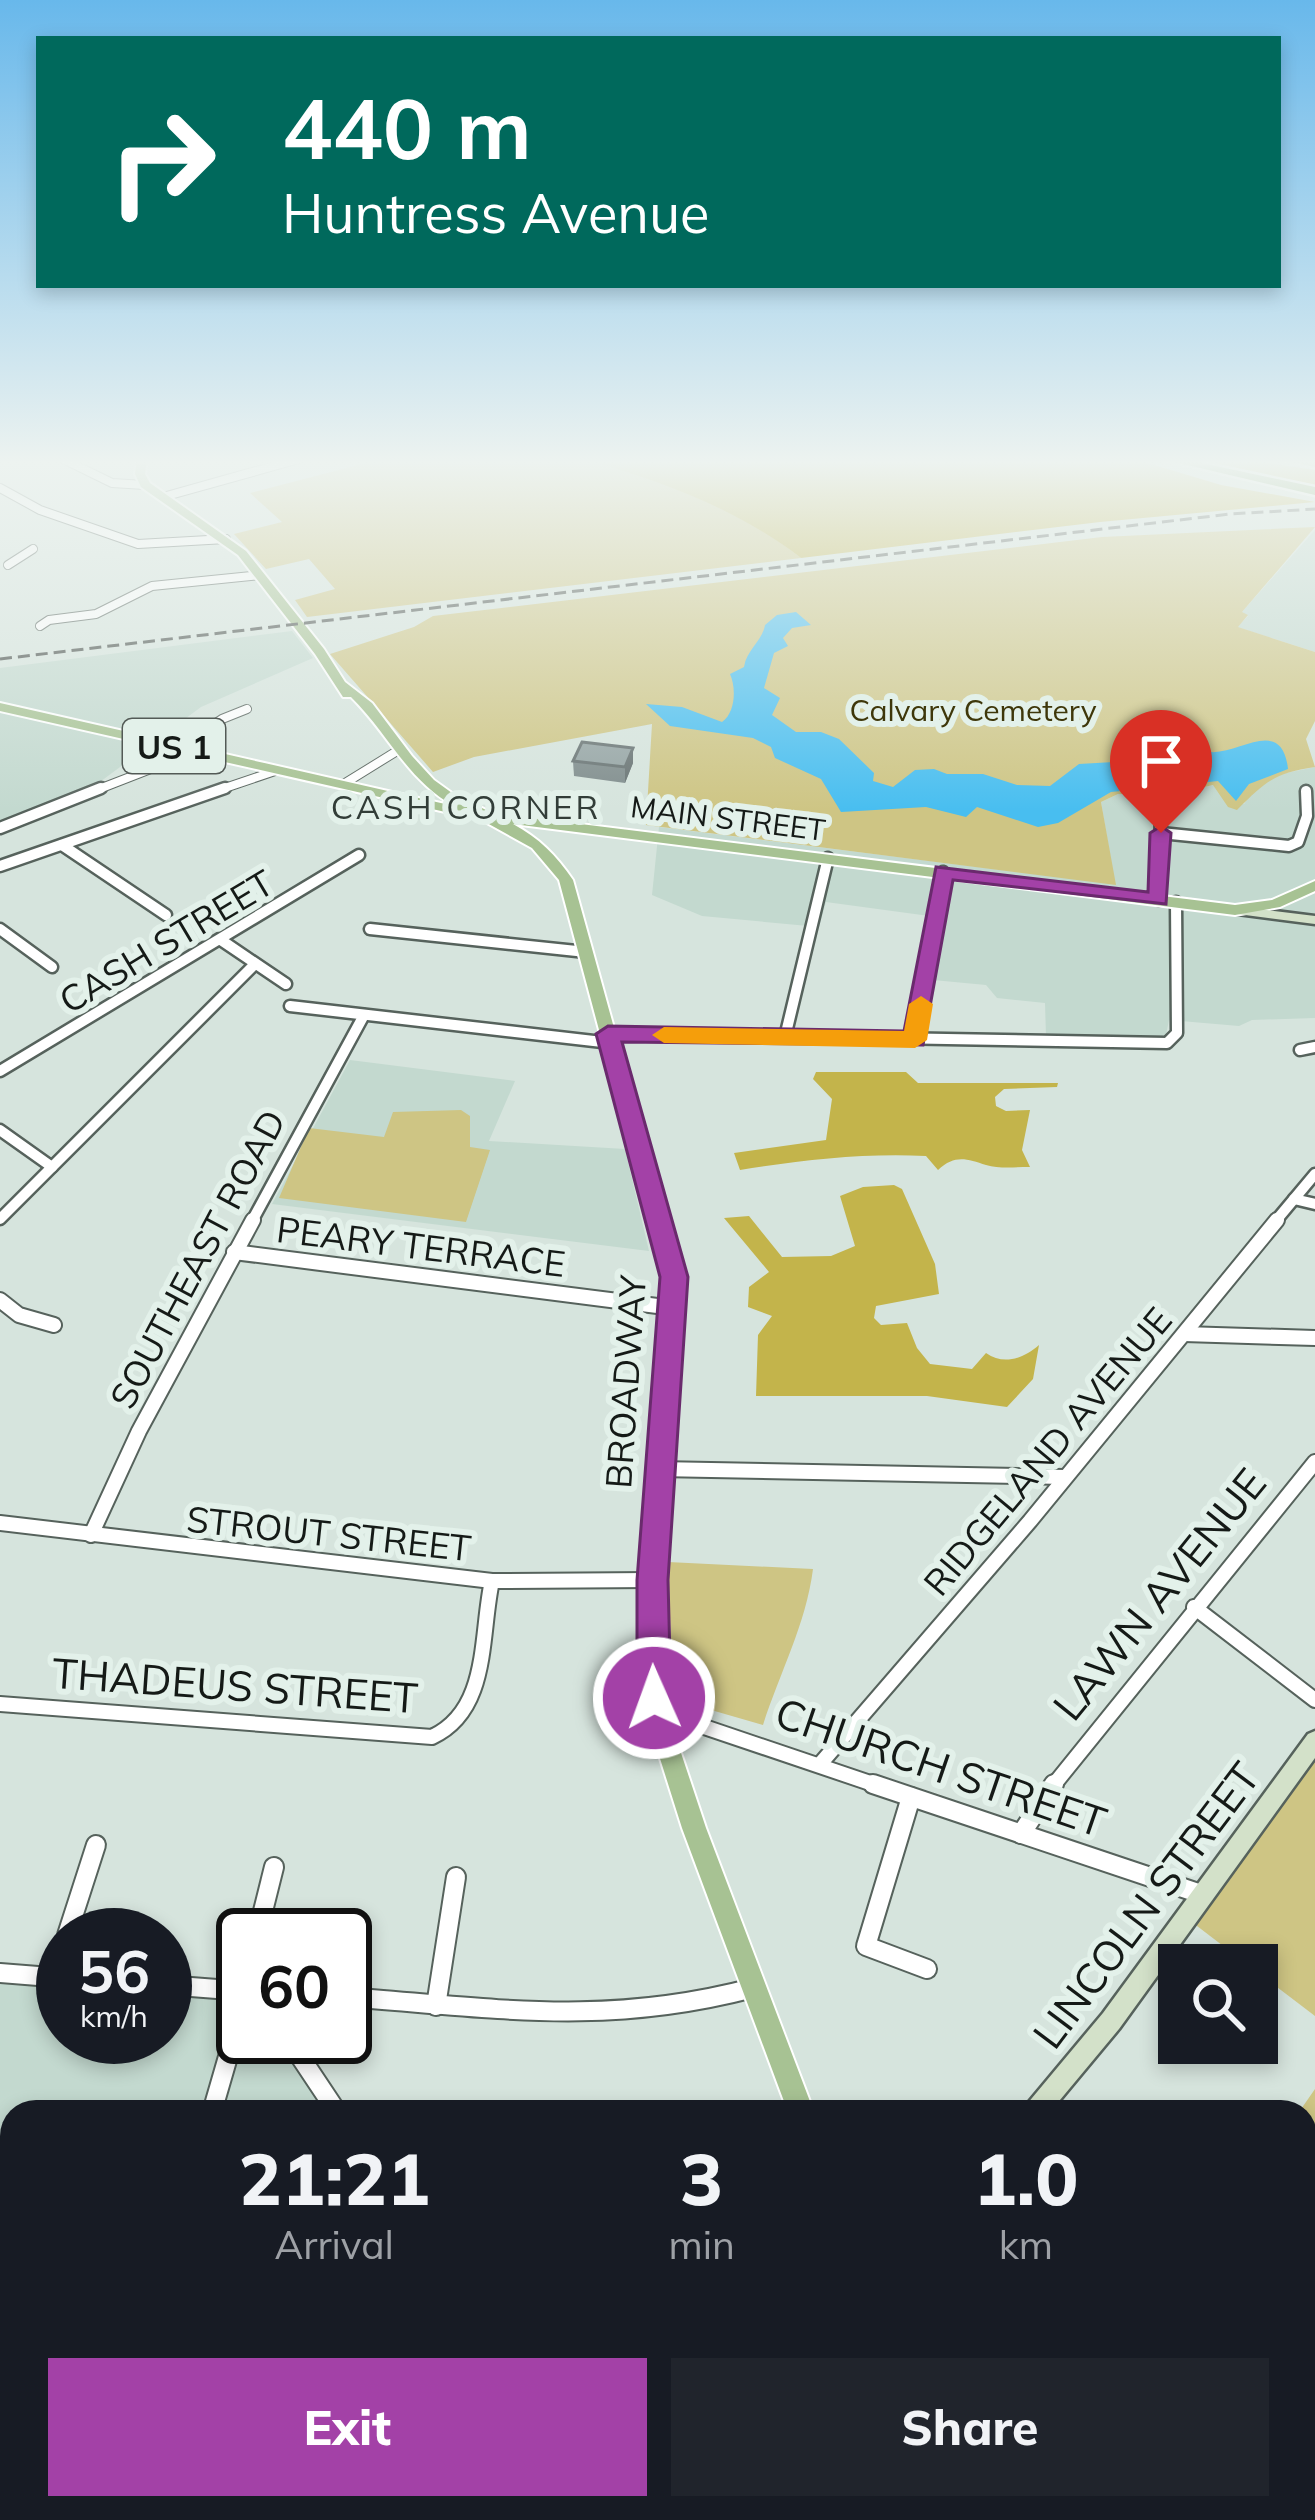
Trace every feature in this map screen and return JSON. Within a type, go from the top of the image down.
[{"type":"main road","name":"BROADWAY","points":[[261,577],[397,751],[440,791],[529,838],[558,866],[672,1260],[673,1308],[652,1580],[656,1711],[796,2100]]},
{"type":"main road","name":"MAIN STREET","points":[[0,706],[497,818],[1315,920]]},
{"type":"main road","name":"US 1","points":[[1182,903],[1237,902],[1276,893],[1315,868]]},
{"type":"main road","name":"US 1","points":[[1235,910],[1275,904],[1315,885]]},
{"type":"main road","name":"LINCOLN STREET","points":[[1045,2100],[1112,2020],[1315,1741]]},
{"type":"street","points":[[40,626],[49,620],[96,614],[152,586],[244,577]]},
{"type":"street","points":[[139,776],[247,709]]},
{"type":"street","points":[[342,784],[397,751]]},
{"type":"street","points":[[0,828],[197,752]]},
{"type":"street","points":[[0,866],[278,770]]},
{"type":"street","points":[[1161,833],[1289,846],[1298,842],[1306,823],[1306,791]]},
{"type":"street","points":[[1159,900],[1162,809]]},
{"type":"street","points":[[62,845],[166,915]]},
{"type":"street","name":"CASH STREET","points":[[0,1071],[359,855]]},
{"type":"street","points":[[785,1036],[828,858]]},
{"type":"street","points":[[915,1040],[943,872]]},
{"type":"street","points":[[290,1006],[609,1038],[785,1036],[1160,1045],[1177,1033],[1182,903]]},
{"type":"street","points":[[0,929],[52,967]]},
{"type":"street","points":[[370,929],[586,952]]},
{"type":"street","points":[[221,940],[286,984]]},
{"type":"street","points":[[0,1219],[255,964]]},
{"type":"street","name":"SOUTHEAST ROAD","points":[[91,1535],[112,1485],[234,1252],[364,1015]]},
{"type":"street","points":[[1300,1049],[1315,1047]]},
{"type":"street","points":[[0,1130],[52,1166]]},
{"type":"street","name":"RIDGELAND AVENUE","points":[[821,1763],[1315,1174]]},
{"type":"street","points":[[1294,1199],[1315,1204]]},
{"type":"street","name":"PEARY TERRACE","points":[[234,1252],[673,1308]]},
{"type":"street","points":[[0,1300],[19,1316],[54,1324]]},
{"type":"street","points":[[1184,1334],[1315,1338]]},
{"type":"street","name":"LAWN AVENUE","points":[[1021,1834],[1058,1778],[1315,1462]]},
{"type":"street","points":[[658,1468],[1064,1477]]},
{"type":"street","name":"STROUT STREET","points":[[0,1523],[492,1581],[652,1580]]},
{"type":"street","name":"THADEUS STREET","points":[[0,1704],[433,1736],[449,1730],[470,1706],[492,1581]]},
{"type":"street","points":[[1194,1607],[1315,1700]]},
{"type":"street","name":"CHURCH STREET","points":[[656,1711],[1201,1894]]},
{"type":"street","points":[[911,1797],[866,1946],[927,1969]]},
{"type":"street","points":[[76,1908],[96,1845]]},
{"type":"street","points":[[264,1908],[274,1867]]},
{"type":"street","points":[[436,2006],[456,1876]]},
{"type":"street","points":[[0,1973],[36,1975]]},
{"type":"street","points":[[372,2000],[494,2014],[611,2016],[712,2001],[753,1988]]},
{"type":"street","points":[[215,2100],[226,2064]]},
{"type":"street","points":[[305,2064],[329,2100]]},
{"type":"shaded area","points":[[1273,577],[1315,577],[1315,652],[1237,627],[1248,616],[1241,613]]},
{"type":"shaded area","points":[[292,631],[313,658],[201,707],[85,793],[0,825],[0,668]]},
{"type":"shaded area","points":[[1315,767],[1315,1018],[1252,1020],[1239,1026],[1169,1020],[1166,1035],[1150,1039],[1046,1036],[1045,1003],[997,998],[986,985],[933,980],[944,918],[826,902],[819,927],[702,916],[652,895],[659,827],[1115,884],[1101,802],[1118,794],[1171,795],[1214,785],[1223,797],[1244,804],[1256,787],[1281,774]]},
{"type":"shaded area","points":[[350,1060],[515,1081],[489,1141],[625,1149],[649,1251],[272,1204]]},
{"type":"shaded area","points":[[816,1072],[906,1072],[918,1083],[1058,1083],[1057,1087],[1004,1089],[995,1097],[996,1106],[1006,1111],[1030,1110],[1022,1150],[1030,1167],[996,1167],[961,1159],[938,1170],[926,1156],[879,1156],[740,1170],[734,1153],[826,1140],[832,1099],[813,1079]]},
{"type":"shaded area","points":[[863,1187],[902,1189],[935,1264],[939,1294],[876,1306],[874,1318],[881,1325],[907,1323],[930,1364],[972,1369],[986,1353],[1014,1359],[1039,1345],[1033,1379],[1007,1407],[927,1396],[756,1396],[758,1335],[772,1316],[748,1307],[749,1287],[769,1272],[724,1218],[749,1216],[782,1257],[831,1256],[855,1246],[840,1196]]},
{"type":"shaded area","points":[[0,1973],[36,1976],[36,2064],[192,2064],[192,1987],[216,1989],[216,2064],[305,2064],[329,2100],[0,2100]]},
{"type":"green space","points":[[324,577],[645,577],[307,617],[295,600],[335,589]]},
{"type":"green space","name":"Calvary Cemetery","points":[[767,577],[1272,577],[1242,612],[1248,615],[1238,627],[1315,652],[1315,721],[1306,739],[1315,767],[1271,780],[1237,810],[1228,807],[1213,785],[1171,795],[1118,794],[1101,802],[1116,885],[646,825],[652,724],[474,757],[433,772],[330,654],[414,627],[433,616]]},
{"type":"green space","points":[[461,1110],[470,1116],[470,1147],[490,1150],[466,1222],[279,1198],[309,1128],[384,1137],[393,1112]]},
{"type":"green space","points":[[668,1562],[813,1569],[799,1629],[763,1725],[673,1699]]},
{"type":"green space","points":[[1315,1740],[1315,2016],[1278,1988],[1278,1944],[1221,1944],[1184,1916]]},
{"type":"water","points":[[796,612],[811,625],[792,628],[783,638],[788,646],[774,653],[764,688],[780,698],[772,715],[796,732],[821,732],[839,739],[874,773],[873,781],[893,787],[915,770],[934,769],[947,774],[983,774],[1017,785],[1050,786],[1079,764],[1131,761],[1127,750],[1141,749],[1143,740],[1210,752],[1268,741],[1284,753],[1288,769],[1249,784],[1236,801],[1218,781],[1111,792],[1058,823],[1038,827],[977,807],[966,817],[926,807],[841,812],[821,779],[775,758],[771,747],[753,738],[670,726],[646,704],[682,707],[722,722],[733,699],[730,674],[744,667],[765,625],[777,615]]},
{"type":"building","points":[[582,742],[633,748],[625,767],[573,761]]},
{"type":"railway","points":[[0,659],[699,577]]},
{"type":"slow traffic","points":[[664,1035],[915,1040],[921,1004]]},
{"type":"district","name":"CASH CORNER","points":[[466,806]]},
{"type":"route","points":[[654,1698],[652,1580],[674,1277],[608,1034],[915,1040],[943,872],[1159,900],[1161,833]]}]
